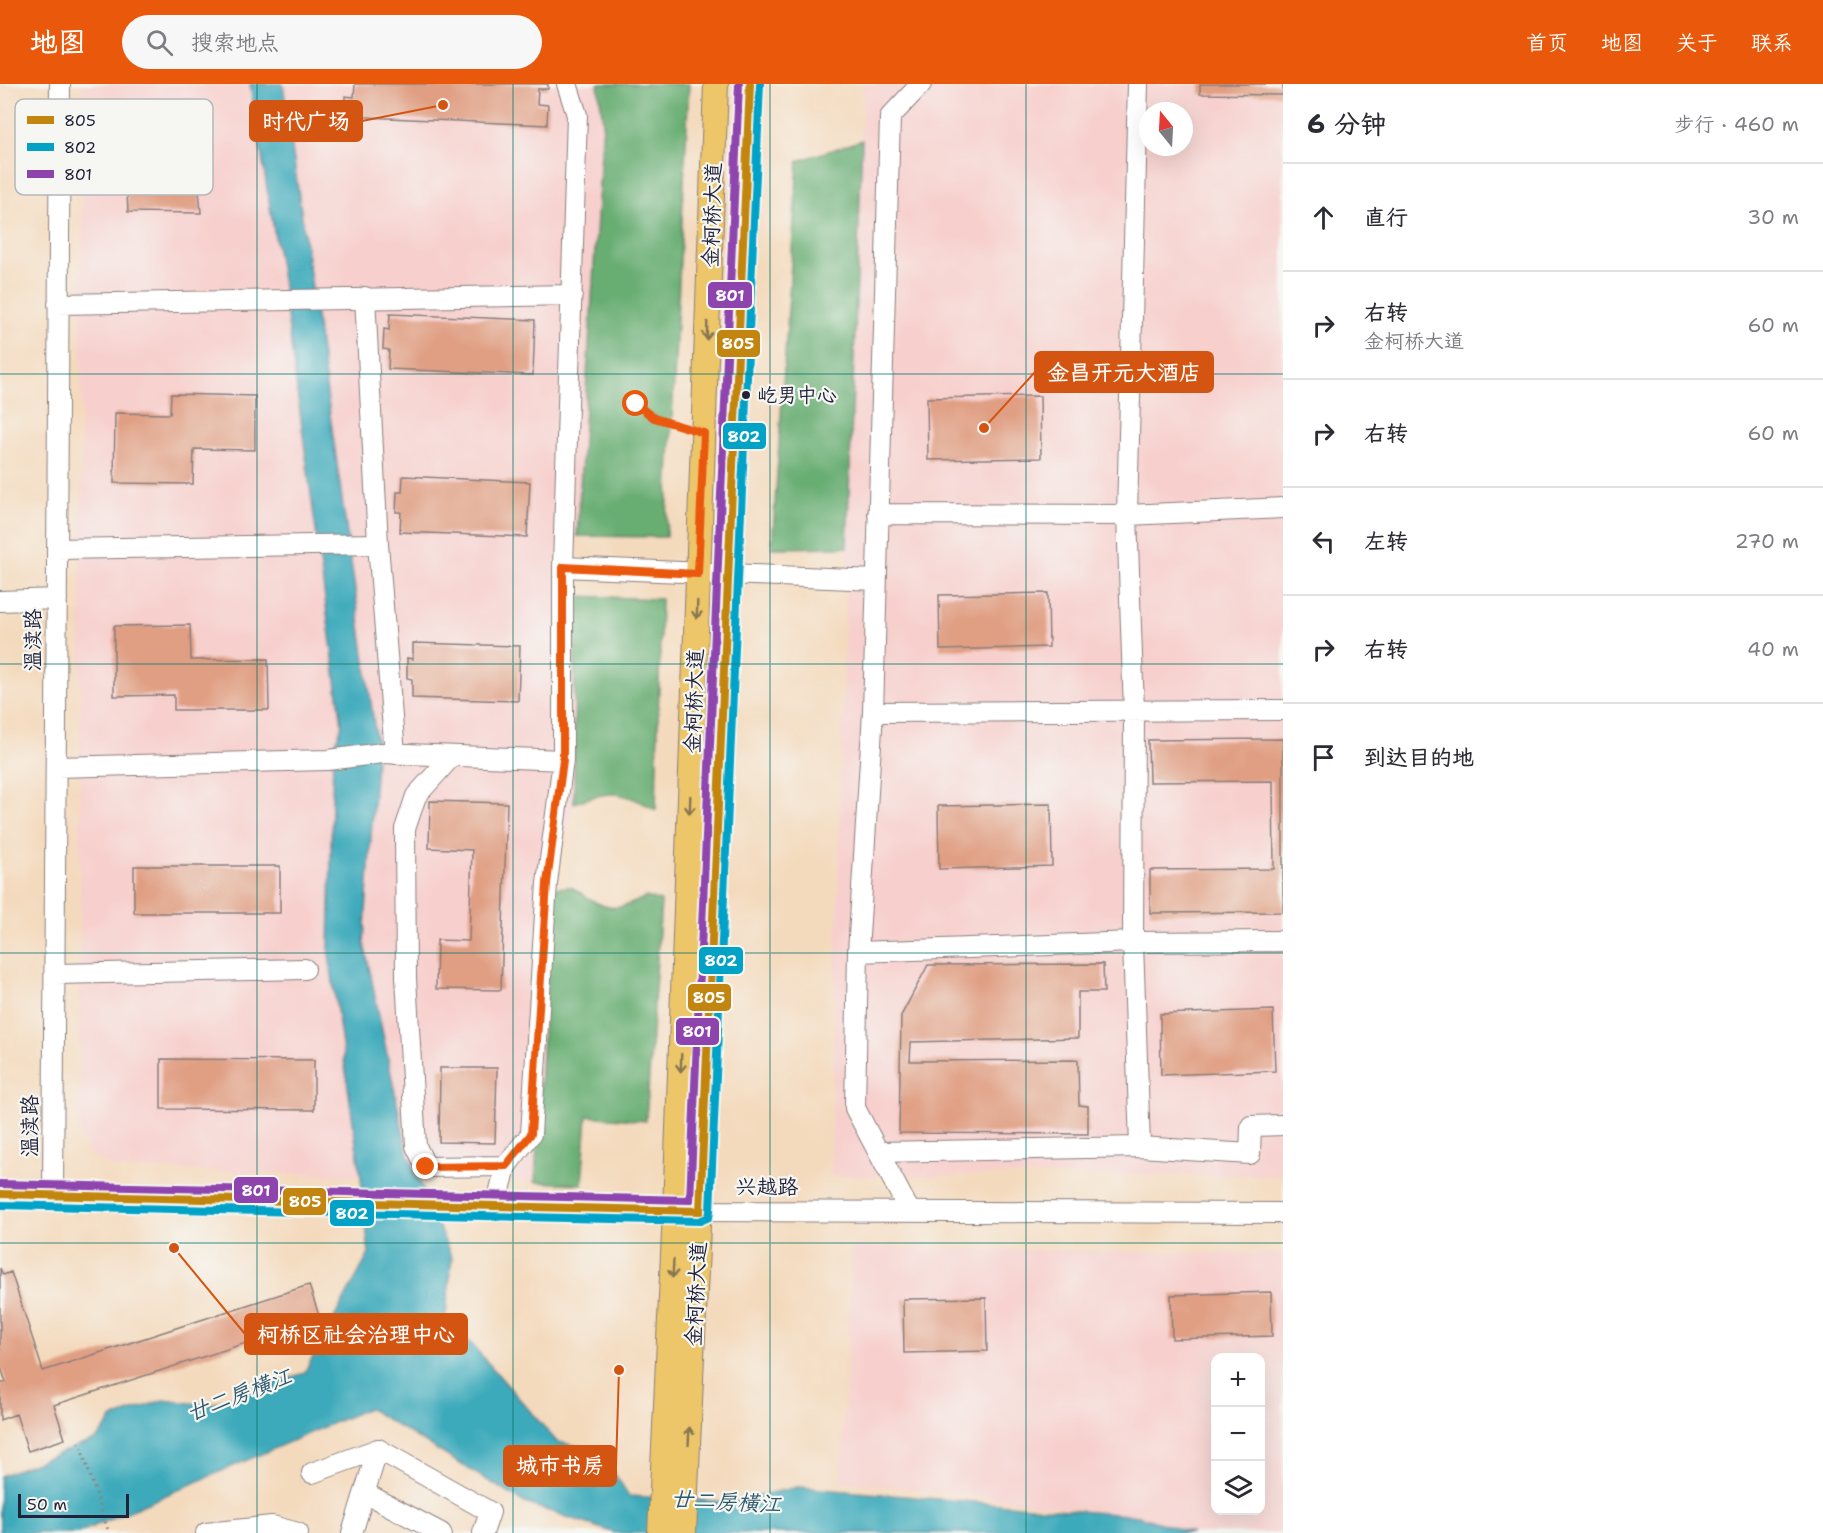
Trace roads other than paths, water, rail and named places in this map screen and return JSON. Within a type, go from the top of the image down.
[{"type":"main road","name":"金柯桥大道","points":[[684,1533],[674,1492],[675,1211],[716,84]]},
{"type":"main road","name":"金柯桥大道","points":[[660,1533],[674,1492],[700,1211],[750,84]]},
{"type":"street","name":"温渎路","points":[[60,84],[60,99]]},
{"type":"street","points":[[496,1206],[506,1166],[531,1134],[547,883],[563,760],[563,567],[577,115],[567,84]]},
{"type":"street","points":[[910,1212],[855,1108],[858,952],[873,712],[890,117],[921,84]]},
{"type":"street","points":[[1138,84],[1127,515],[1134,711],[1133,942],[1140,1148]]},
{"type":"street","name":"温渎路","points":[[54,1195],[59,195]]},
{"type":"street","points":[[58,304],[572,295]]},
{"type":"street","points":[[365,297],[369,544],[388,754]]},
{"type":"street","points":[[878,514],[1127,515],[1283,508]]},
{"type":"street","points":[[57,549],[369,544]]},
{"type":"street","points":[[563,567],[876,580]]},
{"type":"street","points":[[0,601],[57,599]]},
{"type":"street","points":[[873,712],[1283,710]]},
{"type":"street","points":[[56,767],[328,760],[388,754],[563,760]]},
{"type":"street","points":[[452,756],[416,796],[405,829],[406,978],[416,1146],[426,1167],[506,1166]]},
{"type":"street","points":[[858,952],[1133,942],[1283,941]]},
{"type":"street","points":[[55,974],[305,969]]},
{"type":"street","points":[[878,1152],[1140,1148],[1250,1154],[1251,1126],[1283,1125]]},
{"type":"street","name":"兴越路","points":[[0,1194],[675,1211],[1283,1213]]},
{"type":"street","points":[[352,1533],[378,1449]]},
{"type":"street","points":[[312,1473],[378,1449],[490,1512],[483,1533]]},
{"type":"street","points":[[365,1493],[441,1533]]},
{"type":"street","points":[[207,1533],[272,1526],[298,1533]]},
{"type":"water","points":[[250,84],[283,84],[377,745],[364,943],[407,1151],[452,1258],[446,1315],[557,1442],[599,1450],[629,1496],[732,1502],[798,1487],[1138,1516],[1192,1533],[615,1533],[525,1503],[368,1408],[78,1533],[0,1533],[0,1476],[97,1439],[113,1418],[163,1400],[209,1405],[304,1373],[369,1254],[361,1178],[329,954],[333,752],[342,725],[283,286]]},
{"type":"place","name":"时代广场","points":[[443,105]]},
{"type":"place","name":"屹男中心","points":[[746,395]]},
{"type":"place","name":"金昌开元大酒店","points":[[984,428]]},
{"type":"place","name":"柯桥区社会治理中心","points":[[174,1248]]},
{"type":"place","name":"城市书房","points":[[619,1370]]},
{"type":"water label","name":"廿二房横江","points":[[239,1394]]},
{"type":"water label","name":"廿二房横江","points":[[726,1501]]}]
